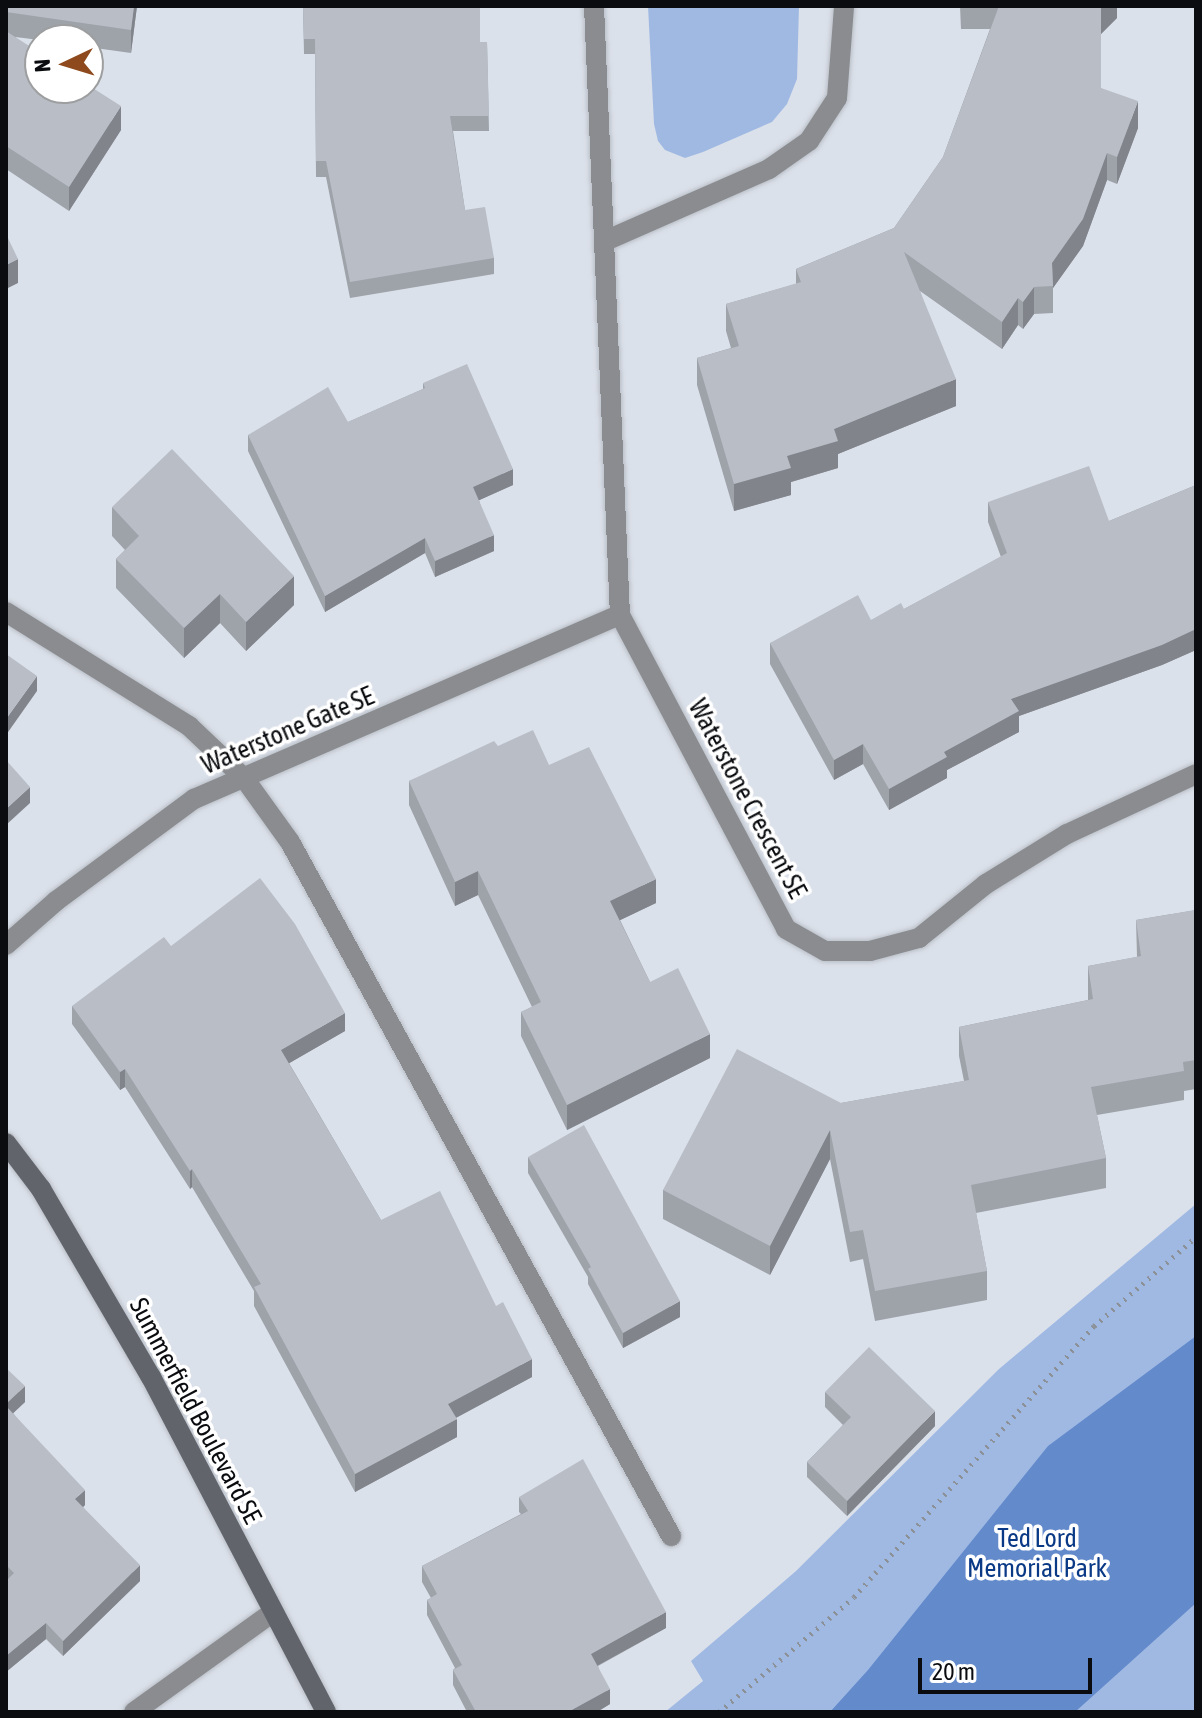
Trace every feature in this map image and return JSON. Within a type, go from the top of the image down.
[{"type":"street","name":"Waterstone Crescent SE","points":[[594,6],[620,615],[786,929],[825,951],[870,951],[919,938],[986,884],[1067,834],[1196,774]]},
{"type":"street","points":[[605,241],[769,169],[809,141],[837,98],[844,6]]},
{"type":"street","points":[[6,612],[189,726],[244,778],[290,842],[671,1536]]},
{"type":"street","name":"Waterstone Gate SE","points":[[6,945],[56,901],[194,799],[620,615]]},
{"type":"street","name":"Summerfield Boulevard SE","points":[[6,1143],[41,1189],[151,1377],[326,1712]]},
{"type":"street","points":[[134,1712],[273,1612]]},
{"type":"path","points":[[719,1712],[854,1597],[1094,1326],[1196,1237]]},
{"type":"green space","points":[[648,6],[799,6],[797,79],[787,104],[772,122],[703,152],[685,158],[665,150],[658,141],[654,124]]},
{"type":"green space","name":"Ted Lord Memorial Park","points":[[1196,1204],[1196,1712],[665,1712],[703,1681],[691,1661],[796,1571],[999,1369]]},
{"type":"shaded area","points":[[1196,1336],[1196,1603],[1075,1712],[830,1712],[868,1670],[1048,1446]]},
{"type":"building","points":[[6,6],[134,6],[131,30],[6,12]]},
{"type":"building","points":[[303,6],[480,6],[480,42],[487,42],[489,116],[450,116],[465,210],[485,207],[494,258],[350,282],[326,161],[316,161],[315,39],[304,39]]},
{"type":"building","points":[[999,6],[1103,6],[1101,88],[1138,101],[1117,157],[1107,153],[1083,219],[1052,263],[1053,286],[1034,287],[1023,302],[1018,298],[1002,322],[904,252],[956,379],[834,429],[838,441],[787,456],[791,468],[734,484],[697,358],[739,346],[726,304],[801,282],[796,269],[894,228],[943,157]]},
{"type":"building","points":[[6,31],[24,43],[24,104],[104,104],[104,95],[121,106],[69,187],[6,146]]},
{"type":"building","points":[[6,234],[18,259],[6,265]]},
{"type":"building","points":[[467,364],[513,469],[473,487],[494,535],[435,561],[425,538],[325,596],[248,435],[328,387],[348,422],[425,388],[423,383]]},
{"type":"building","points":[[172,449],[294,576],[246,622],[220,594],[184,628],[116,559],[139,536],[112,507]]},
{"type":"building","points":[[1089,466],[1109,521],[1196,485],[1196,629],[1162,645],[1011,699],[1019,711],[944,752],[947,757],[889,789],[863,744],[834,760],[770,643],[858,595],[871,620],[901,603],[904,609],[1007,553],[988,502]]},
{"type":"building","points":[[6,654],[37,676],[6,719]]},
{"type":"building","points":[[533,730],[549,765],[589,747],[656,879],[610,901],[650,982],[678,968],[710,1034],[567,1105],[521,1012],[541,1002],[478,871],[455,882],[409,781],[494,741],[498,746]]},
{"type":"building","points":[[6,760],[30,787],[6,809]]},
{"type":"building","points":[[260,878],[295,924],[345,1013],[281,1050],[381,1220],[440,1191],[496,1306],[503,1302],[532,1359],[448,1404],[457,1419],[355,1474],[254,1287],[261,1284],[192,1169],[190,1171],[125,1069],[120,1072],[72,1006],[164,937],[171,946]]},
{"type":"building","points":[[1196,910],[1196,1060],[1183,1062],[1184,1071],[1091,1087],[1106,1158],[971,1185],[987,1271],[875,1291],[863,1230],[850,1232],[830,1130],[770,1246],[663,1190],[737,1049],[841,1103],[969,1080],[959,1027],[1093,999],[1088,966],[1141,956],[1136,920]]},
{"type":"building","points":[[584,1125],[680,1301],[623,1333],[588,1269],[591,1267],[528,1157]]},
{"type":"building","points":[[869,1347],[935,1411],[847,1501],[807,1462],[851,1417],[825,1392]]},
{"type":"building","points":[[6,1368],[25,1386],[6,1404]]},
{"type":"building","points":[[6,1406],[85,1490],[75,1499],[140,1565],[63,1641],[46,1623],[6,1656],[6,1581],[14,1573],[6,1565]]},
{"type":"building","points":[[583,1459],[666,1612],[591,1654],[610,1689],[568,1712],[476,1712],[453,1670],[462,1665],[427,1600],[437,1594],[422,1566],[528,1511],[519,1497]]}]
